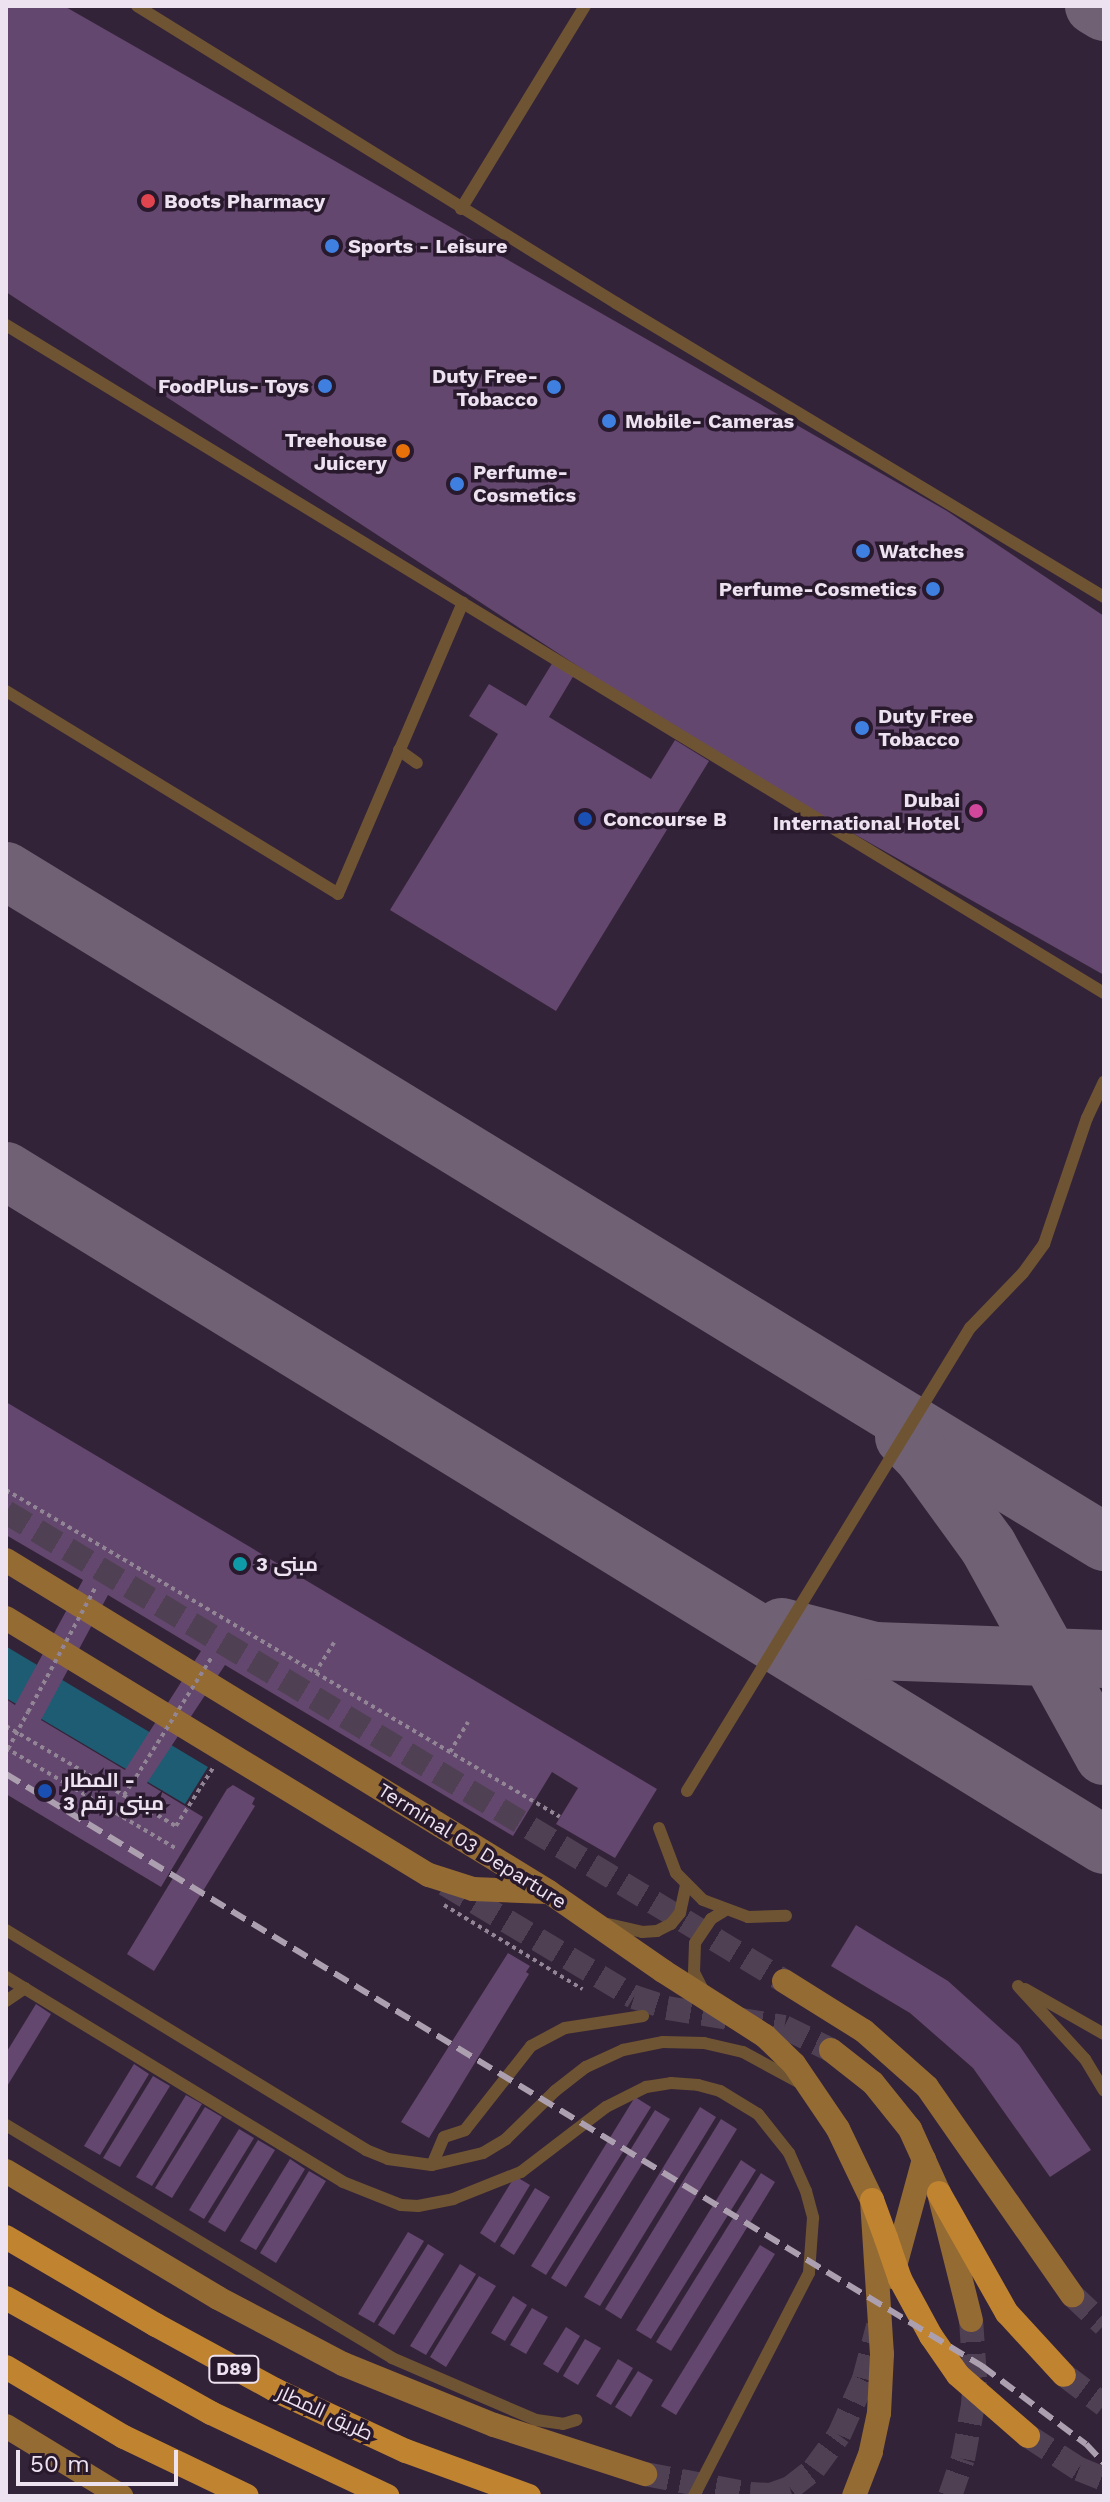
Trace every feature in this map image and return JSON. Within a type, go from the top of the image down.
[{"type":"highway","points":[[939,2193],[1007,2313],[1064,2375]]},
{"type":"highway","points":[[872,2200],[886,2238],[894,2287],[958,2375],[1028,2436]]},
{"type":"highway","name":"طريق المطار","points":[[6,2237],[275,2390],[406,2451],[529,2496]]},
{"type":"highway","name":"D89","points":[[6,2298],[211,2413],[387,2496]]},
{"type":"highway","points":[[6,2367],[124,2437],[247,2496]]},
{"type":"main road","name":"Terminal 03 Departure","points":[[6,1560],[549,1892],[765,2036],[819,2097],[872,2200]]},
{"type":"main road","points":[[6,1618],[429,1875],[473,1889],[549,1892]]},
{"type":"main road","points":[[784,1981],[870,2027],[911,2070],[941,2105],[991,2183],[1072,2295]]},
{"type":"main road","points":[[870,2027],[873,2083]]},
{"type":"main road","points":[[831,2050],[873,2083],[910,2129],[939,2193],[971,2320]]},
{"type":"main road","points":[[894,2287],[924,2159]]},
{"type":"main road","points":[[6,2171],[218,2298],[343,2364],[494,2425],[645,2474]]},
{"type":"main road","points":[[854,2496],[871,2452],[879,2413],[882,2354],[872,2200]]},
{"type":"main road","points":[[6,2426],[76,2471]]},
{"type":"main road","points":[[6,2436],[121,2496]]},
{"type":"lane","points":[[137,6],[461,209],[1104,597]]},
{"type":"lane","points":[[461,209],[585,6]]},
{"type":"lane","points":[[6,325],[1104,993]]},
{"type":"lane","points":[[6,691],[338,894],[463,603]]},
{"type":"lane","points":[[399,750],[417,763]]},
{"type":"lane","points":[[687,1791],[958,1346],[998,1295],[1023,1273],[1044,1244],[1087,1118],[1104,1082]]},
{"type":"lane","points":[[659,1828],[668,1859],[686,1885],[724,1911],[748,1917],[786,1916]]},
{"type":"lane","points":[[589,1920],[642,1932],[657,1931],[671,1924],[680,1913],[686,1885]]},
{"type":"lane","points":[[708,1998],[694,1972],[693,1958],[701,1930],[724,1911]]},
{"type":"lane","points":[[6,1930],[366,2150],[388,2159],[432,2165],[483,2153],[506,2139],[555,2091],[586,2067],[623,2050],[663,2042],[704,2043],[743,2052],[780,2070],[819,2097]]},
{"type":"lane","points":[[6,1977],[343,2182],[401,2205],[418,2206],[453,2199],[521,2172],[606,2107],[646,2087],[671,2083],[698,2085],[720,2091],[758,2114],[789,2153],[806,2191],[813,2218],[809,2273],[694,2496]]},
{"type":"lane","points":[[1104,2034],[1018,1986],[1085,2059],[1104,2091]]},
{"type":"lane","points":[[6,2001],[25,1988]]},
{"type":"lane","points":[[432,2165],[444,2137],[465,2130],[517,2060],[547,2035],[586,2023],[643,2016]]},
{"type":"lane","points":[[6,2125],[392,2358],[536,2420],[563,2424],[576,2420]]},
{"type":"path","points":[[6,1490],[560,1817]]},
{"type":"path","points":[[95,1588],[7,1748],[177,1849]]},
{"type":"path","points":[[315,1673],[334,1642]]},
{"type":"path","points":[[124,1795],[212,1657]]},
{"type":"path","points":[[450,1752],[468,1722]]},
{"type":"path","points":[[6,1726],[176,1826],[215,1765]]},
{"type":"water","points":[[7,1647],[208,1767],[185,1804],[6,1698]]},
{"type":"building","name":"Concourse B","points":[[6,6],[64,6],[947,511],[1104,616],[1104,975],[709,752],[6,292]]},
{"type":"building","points":[[553,662],[574,675],[549,717],[651,779],[675,740],[709,761],[556,1011],[390,910],[498,734],[469,716],[489,684],[526,706]]},
{"type":"building","points":[[6,1402],[657,1789],[615,1858],[556,1824],[578,1788],[552,1772],[513,1836],[225,1665],[147,1783],[203,1817],[161,1887],[6,1794],[6,1699],[15,1705],[83,1580],[6,1535]],"holes":[[[108,1595],[201,1651],[125,1770],[41,1720]]]},
{"type":"building","points":[[233,1785],[255,1798],[252,1804],[255,1806],[154,1971],[127,1954],[227,1789]]},
{"type":"building","points":[[856,1925],[948,1981],[1019,2045],[1091,2150],[1050,2177],[973,2068],[910,2013],[831,1966]]},
{"type":"building","points":[[508,1953],[530,1966],[526,1972],[529,1974],[429,2138],[401,2122]]},
{"type":"building","points":[[36,2004],[51,2014],[6,2088],[6,2053]]},
{"type":"building","points":[[134,2064],[149,2074],[100,2155],[84,2146]]},
{"type":"building","points":[[153,2076],[170,2086],[120,2167],[103,2158]]},
{"type":"building","points":[[186,2095],[202,2104],[152,2186],[136,2177]]},
{"type":"building","points":[[635,2097],[651,2107],[546,2275],[531,2266]]},
{"type":"building","points":[[205,2107],[222,2117],[172,2198],[155,2188]]},
{"type":"building","points":[[700,2107],[716,2117],[600,2306],[584,2297]]},
{"type":"building","points":[[655,2110],[670,2119],[566,2287],[551,2278]]},
{"type":"building","points":[[721,2119],[737,2129],[621,2319],[605,2309]]},
{"type":"building","points":[[239,2129],[254,2138],[204,2219],[189,2210]]},
{"type":"building","points":[[258,2140],[275,2150],[225,2232],[208,2222]]},
{"type":"building","points":[[290,2159],[305,2169],[256,2250],[240,2241]]},
{"type":"building","points":[[741,2160],[756,2170],[651,2339],[636,2330]]},
{"type":"building","points":[[309,2171],[326,2181],[276,2263],[260,2253]]},
{"type":"building","points":[[761,2173],[775,2182],[671,2351],[656,2342]]},
{"type":"building","points":[[515,2176],[530,2185],[495,2243],[480,2233]]},
{"type":"building","points":[[535,2188],[550,2197],[514,2255],[500,2246]]},
{"type":"building","points":[[408,2232],[424,2241],[374,2323],[358,2314]]},
{"type":"building","points":[[428,2244],[444,2254],[394,2335],[378,2325]]},
{"type":"building","points":[[760,2245],[775,2254],[676,2415],[661,2406]]},
{"type":"building","points":[[460,2264],[476,2274],[426,2355],[410,2346]]},
{"type":"building","points":[[479,2276],[496,2286],[446,2367],[430,2357]]},
{"type":"building","points":[[513,2296],[527,2305],[505,2341],[491,2333]]},
{"type":"building","points":[[532,2308],[548,2317],[526,2354],[510,2345]]},
{"type":"building","points":[[566,2327],[580,2336],[558,2373],[543,2364]]},
{"type":"building","points":[[585,2339],[601,2348],[578,2385],[563,2376]]},
{"type":"building","points":[[618,2359],[633,2368],[611,2405],[596,2396]]},
{"type":"building","points":[[638,2371],[653,2380],[631,2417],[615,2407]]},
{"type":"taxiway","points":[[1094,6],[1104,12]]},
{"type":"taxiway","points":[[6,871],[1104,1542]]},
{"type":"taxiway","points":[[6,1171],[1104,1845]]},
{"type":"taxiway","points":[[904,1437],[924,1458],[988,1546],[1104,1756]]},
{"type":"taxiway","points":[[782,1627],[875,1651],[1104,1659]]},
{"type":"tunnel","points":[[6,1512],[784,1981]]},
{"type":"tunnel","points":[[445,1884],[634,1997],[667,2008],[784,2027],[831,2050]]},
{"type":"tunnel","points":[[1072,2295],[1104,2325]]},
{"type":"tunnel","points":[[950,2496],[963,2459],[973,2405],[975,2378],[971,2320]]},
{"type":"tunnel","points":[[645,2474],[750,2494],[770,2495],[790,2488],[814,2469],[839,2435],[864,2379],[878,2326]]},
{"type":"tunnel","points":[[1064,2375],[1104,2405]]},
{"type":"tunnel","points":[[1028,2436],[1079,2469],[1104,2479]]},
{"type":"railway","points":[[6,1774],[982,2366],[1086,2444],[1104,2463]]},
{"type":"place","name":"Boots Pharmacy","points":[[148,201]]},
{"type":"place","name":"Sports - Leisure","points":[[332,246]]},
{"type":"place","name":"FoodPlus- Toys","points":[[325,386]]},
{"type":"place","name":"Duty Free- Tobacco","points":[[554,387]]},
{"type":"place","name":"Mobile- Cameras","points":[[609,421]]},
{"type":"place","name":"Treehouse Juicery","points":[[403,451]]},
{"type":"place","name":"Perfume- Cosmetics","points":[[457,484]]},
{"type":"place","name":"Watches","points":[[863,551]]},
{"type":"place","name":"Perfume-Cosmetics","points":[[933,589]]},
{"type":"place","name":"Duty Free Tobacco","points":[[862,728]]},
{"type":"place","name":"Dubai International Hotel","points":[[976,811]]},
{"type":"place","name":"Concourse B","points":[[585,819]]},
{"type":"place","name":"مبنى 3","points":[[240,1564]]},
{"type":"place","name":"المطار - مبنى رقم 3","points":[[45,1791]]}]
